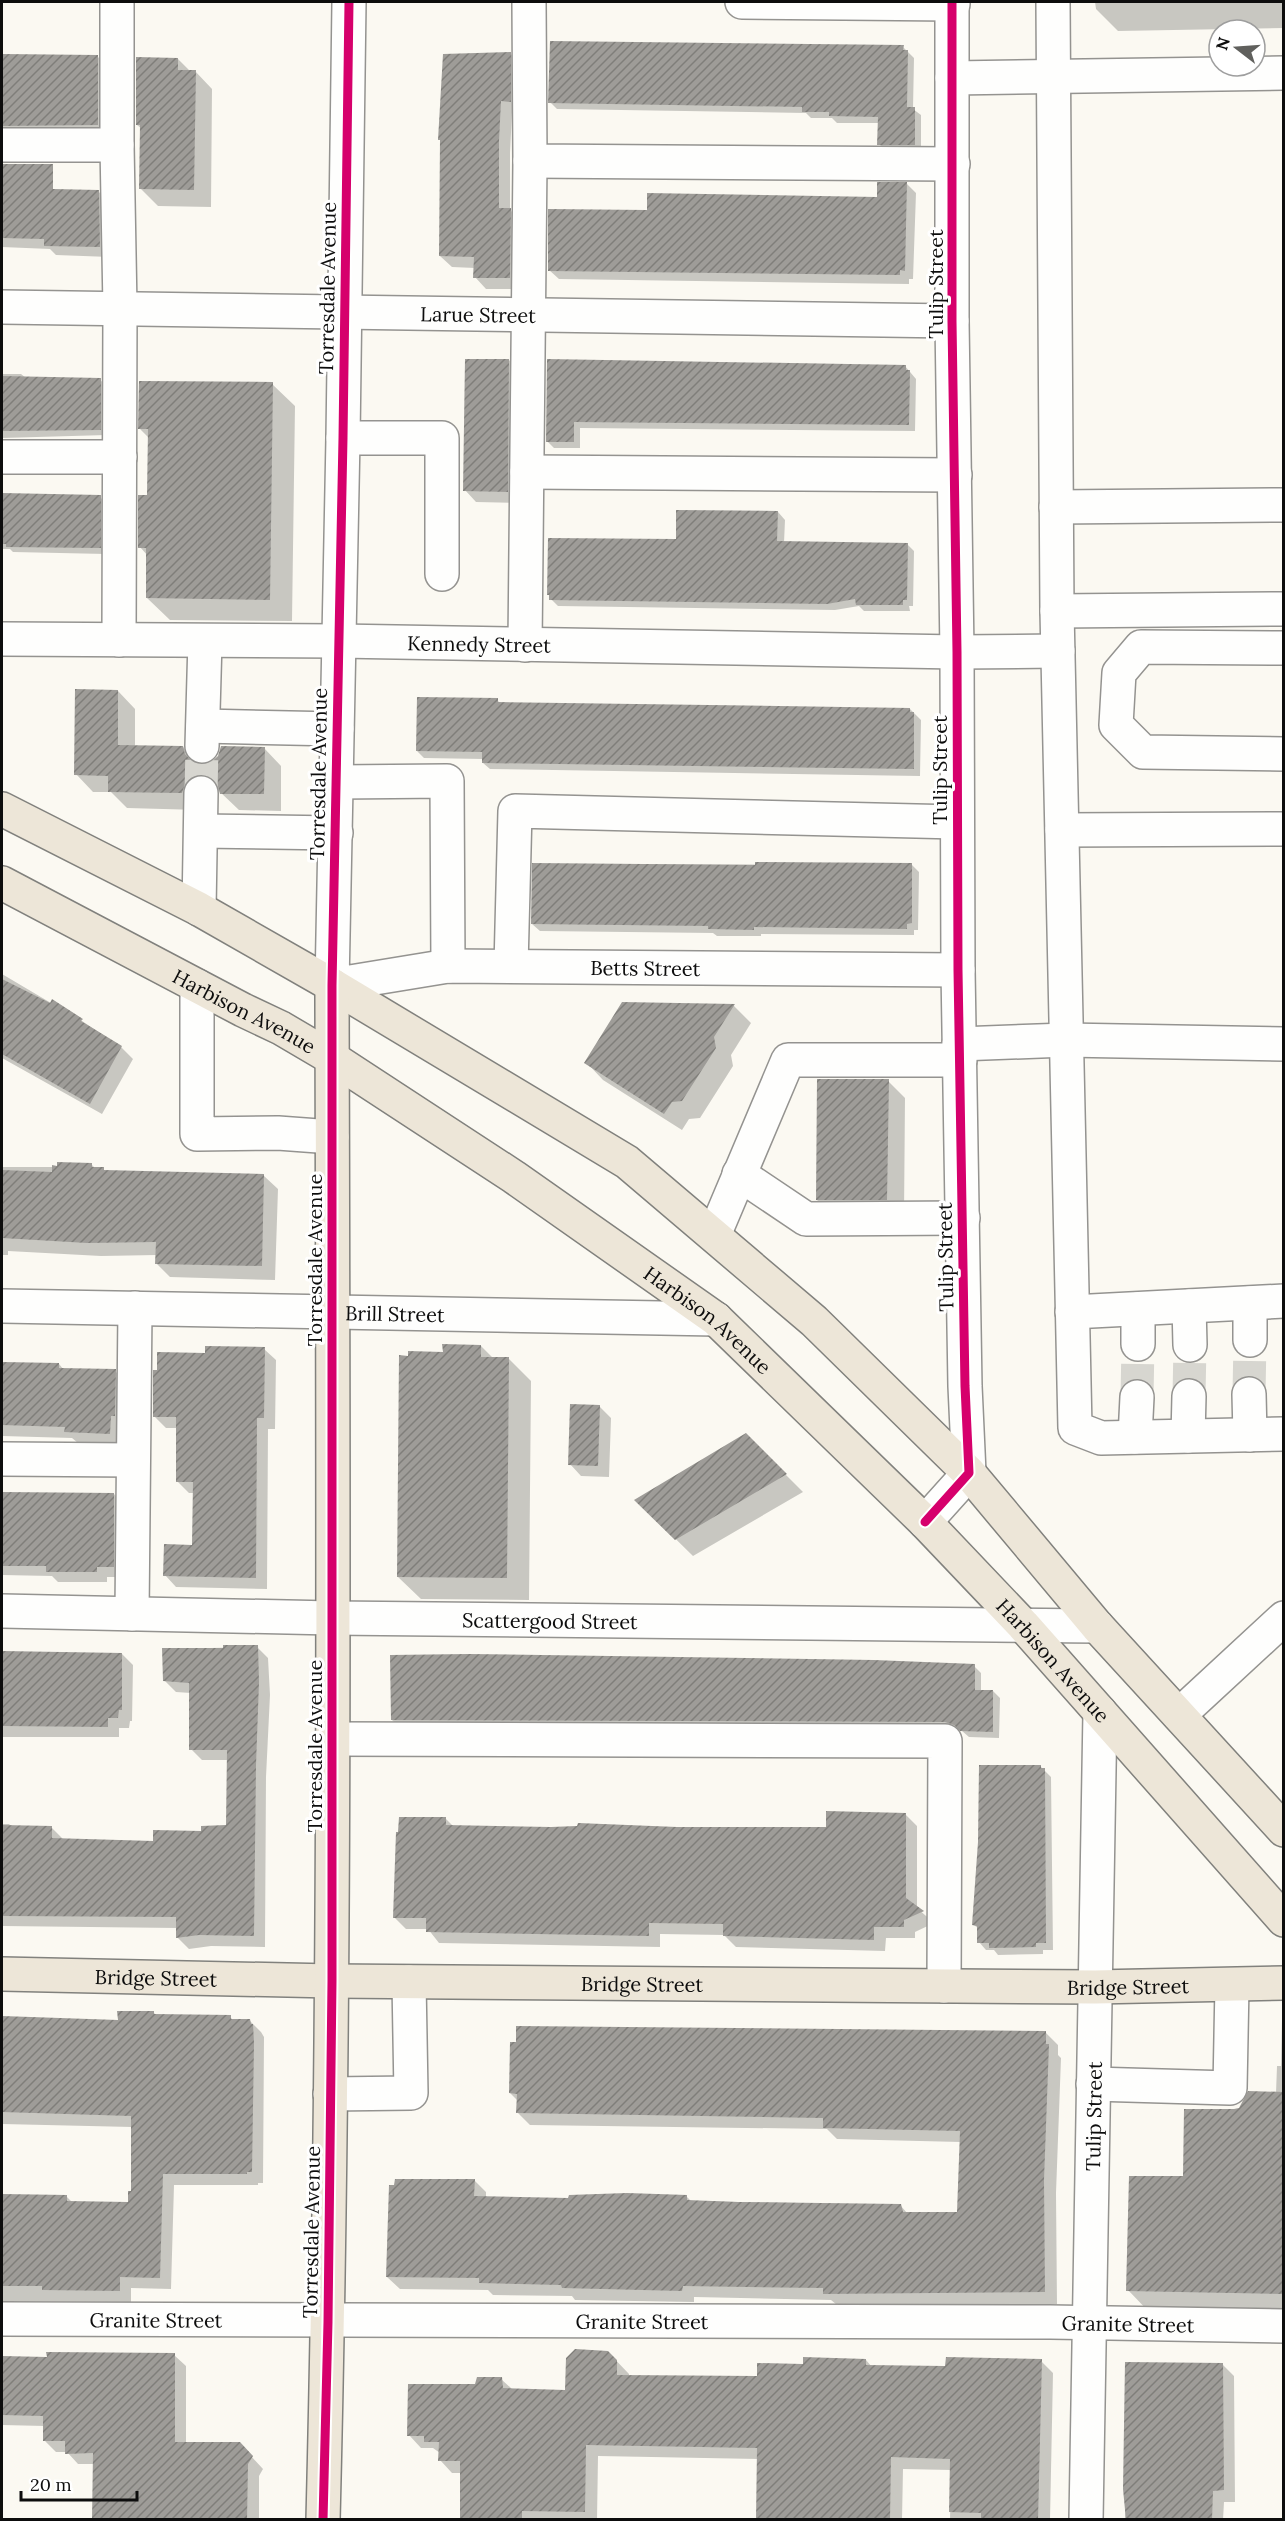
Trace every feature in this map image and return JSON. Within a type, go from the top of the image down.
[{"type":"main road","points":[[2,809],[199,909],[332,985],[627,1162],[814,1321],[969,1473],[1097,1626],[1179,1715],[1278,1815]]},
{"type":"main road","name":"Harbison Avenue","points":[[2,883],[281,1028],[332,1058],[514,1177],[716,1319],[925,1522],[1023,1625],[1284,1920]]},
{"type":"main road","name":"Torresdale Avenue","points":[[323,2520],[332,1982],[332,985]]},
{"type":"main road","name":"Bridge Street","points":[[2,1974],[332,1982],[1095,1987],[1284,1983]]},
{"type":"street","points":[[117,2],[120,309],[119,640]]},
{"type":"street","name":"Torresdale Avenue","points":[[332,985],[349,2]]},
{"type":"street","points":[[525,645],[530,2]]},
{"type":"street","points":[[742,2],[952,3]]},
{"type":"street","points":[[1053,2],[1058,651],[1075,1428],[1101,1438],[1284,1434]]},
{"type":"street","name":"Tulip Street","points":[[952,3],[952,321],[957,652],[958,970],[965,1386],[969,1473]]},
{"type":"street","points":[[952,78],[1284,73]]},
{"type":"street","points":[[2,145],[117,145]]},
{"type":"street","points":[[530,161],[953,164]]},
{"type":"street","name":"Larue Street","points":[[2,307],[952,321]]},
{"type":"street","points":[[343,438],[442,438],[442,574]]},
{"type":"street","points":[[2,457],[120,457]]},
{"type":"street","points":[[527,472],[955,475]]},
{"type":"street","points":[[1056,507],[1284,505]]},
{"type":"street","points":[[1058,611],[1284,609]]},
{"type":"street","name":"Kennedy Street","points":[[2,639],[339,641],[957,652],[1058,651]]},
{"type":"street","points":[[205,641],[202,736],[337,729]]},
{"type":"street","points":[[1284,648],[1142,647],[1119,673],[1116,725],[1143,752],[1284,754]]},
{"type":"street","points":[[337,782],[447,781],[448,966]]},
{"type":"street","points":[[199,909],[201,793]]},
{"type":"street","points":[[511,966],[514,811],[957,822]]},
{"type":"street","points":[[1062,830],[1284,829]]},
{"type":"street","points":[[201,831],[336,833]]},
{"type":"street","name":"Betts Street","points":[[332,985],[448,966],[958,970]]},
{"type":"street","points":[[197,986],[197,1134],[278,1133],[332,1137]]},
{"type":"street","points":[[714,1235],[788,1060],[960,1052],[1066,1040],[1284,1044]]},
{"type":"street","points":[[739,1174],[806,1219],[963,1218]]},
{"type":"street","points":[[1072,1312],[1284,1301]]},
{"type":"street","points":[[1250,1303],[1250,1340]]},
{"type":"street","name":"Brill Street","points":[[2,1306],[716,1319]]},
{"type":"street","points":[[1189,1306],[1190,1345]]},
{"type":"street","points":[[132,1614],[135,1308]]},
{"type":"street","points":[[1137,1309],[1138,1344]]},
{"type":"street","points":[[1249,1394],[1250,1435]]},
{"type":"street","points":[[1188,1436],[1189,1396]]},
{"type":"street","points":[[1135,1437],[1137,1397]]},
{"type":"street","points":[[2,1459],[133,1460]]},
{"type":"street","points":[[925,1522],[969,1473]]},
{"type":"street","name":"Scattergood Street","points":[[2,1611],[332,1618],[1097,1626]]},
{"type":"street","points":[[1179,1715],[1284,1618]]},
{"type":"street","name":"Tulip Street","points":[[1086,2520],[1100,1712]]},
{"type":"street","points":[[332,1739],[945,1741],[944,1986]]},
{"type":"street","points":[[330,2094],[411,2092],[409,1982]]},
{"type":"street","points":[[1093,2084],[1230,2088],[1232,1985]]},
{"type":"street","name":"Granite Street","points":[[2,2319],[328,2322],[1089,2323],[1284,2326]]},
{"type":"building","points":[[550,41],[904,45],[903,50],[908,50],[907,107],[915,107],[915,145],[877,145],[878,117],[829,116],[829,112],[802,112],[802,107],[548,103]]},
{"type":"building","points":[[511,52],[511,102],[501,101],[499,141],[499,208],[511,208],[510,278],[473,278],[474,257],[439,256],[440,140],[438,140],[443,54]]},
{"type":"building","points":[[2,54],[98,55],[98,125],[2,126]]},
{"type":"building","points":[[136,57],[178,58],[178,70],[196,70],[194,190],[139,189],[140,125],[136,125]]},
{"type":"building","points":[[2,164],[53,164],[53,189],[99,190],[100,247],[44,246],[44,239],[2,238]]},
{"type":"building","points":[[877,182],[907,182],[905,271],[900,270],[900,275],[548,271],[548,209],[647,210],[647,193],[877,197]]},
{"type":"building","points":[[465,359],[509,359],[508,492],[463,491]]},
{"type":"building","points":[[547,359],[906,365],[906,370],[910,370],[909,425],[574,422],[574,442],[546,442]]},
{"type":"building","points":[[2,376],[101,378],[101,430],[3,431]]},
{"type":"building","points":[[139,381],[273,382],[270,600],[146,598],[146,548],[138,548],[138,495],[147,495],[148,429],[138,429]]},
{"type":"building","points":[[2,493],[101,495],[101,548],[6,547],[6,544],[2,544]]},
{"type":"building","points":[[676,510],[778,511],[777,541],[908,543],[907,600],[903,600],[903,605],[856,605],[855,599],[827,604],[549,600],[549,595],[547,595],[548,538],[676,539]]},
{"type":"building","points":[[75,689],[118,690],[118,745],[183,746],[185,754],[192,762],[202,765],[210,763],[218,756],[221,746],[265,747],[264,794],[220,794],[217,783],[202,774],[191,777],[182,793],[108,792],[108,776],[74,775]]},
{"type":"building","points":[[417,697],[498,698],[498,702],[910,708],[910,712],[914,712],[914,769],[482,763],[482,752],[416,751]]},
{"type":"building","points":[[755,862],[912,863],[912,923],[907,924],[907,929],[754,927],[754,930],[708,929],[708,926],[531,924],[532,863],[755,865]]},
{"type":"building","points":[[2,979],[50,1003],[52,999],[83,1019],[81,1021],[122,1046],[90,1104],[2,1054]]},
{"type":"building","points":[[622,1002],[735,1004],[714,1037],[716,1048],[682,1101],[672,1102],[664,1114],[584,1063]]},
{"type":"building","points":[[817,1079],[889,1079],[887,1200],[816,1200]]},
{"type":"building","points":[[57,1162],[92,1163],[92,1167],[104,1167],[104,1170],[264,1174],[262,1266],[155,1264],[156,1242],[87,1243],[2,1238],[2,1170],[52,1172],[52,1165],[57,1166]]},
{"type":"building","points":[[442,1344],[481,1345],[481,1357],[509,1357],[507,1578],[397,1577],[399,1355],[408,1356],[408,1351],[443,1352]]},
{"type":"building","points":[[205,1346],[265,1347],[264,1418],[257,1418],[256,1578],[163,1576],[164,1544],[192,1545],[193,1482],[176,1482],[176,1417],[153,1417],[153,1370],[157,1370],[157,1352],[205,1353]]},
{"type":"building","points":[[2,1362],[59,1363],[59,1368],[116,1369],[115,1416],[111,1416],[110,1434],[64,1432],[65,1427],[2,1425]]},
{"type":"building","points":[[570,1404],[600,1405],[598,1466],[568,1465]]},
{"type":"building","points":[[746,1433],[787,1474],[675,1540],[634,1500]]},
{"type":"building","points":[[2,1492],[114,1493],[114,1567],[97,1567],[97,1572],[46,1572],[46,1566],[2,1566]]},
{"type":"building","points":[[223,1645],[258,1645],[254,1936],[199,1935],[176,1938],[176,1917],[2,1916],[2,1825],[52,1826],[52,1838],[153,1841],[153,1830],[201,1831],[201,1826],[226,1825],[227,1750],[189,1750],[189,1683],[163,1681],[162,1648],[223,1648]]},
{"type":"building","points":[[2,1651],[122,1653],[122,1710],[119,1710],[118,1718],[108,1718],[108,1727],[2,1726]]},
{"type":"building","points":[[469,1654],[874,1660],[975,1664],[975,1690],[993,1690],[993,1732],[960,1731],[954,1725],[945,1722],[391,1720],[390,1655]]},
{"type":"building","points":[[979,1765],[1041,1765],[1041,1768],[1045,1768],[1046,1943],[1036,1943],[1036,1947],[989,1948],[989,1943],[977,1943],[977,1926],[972,1925],[978,1842]]},
{"type":"building","points":[[826,1811],[906,1813],[906,1898],[924,1911],[904,1920],[904,1927],[874,1927],[874,1940],[723,1936],[723,1924],[649,1923],[649,1936],[426,1932],[426,1918],[393,1918],[396,1832],[398,1832],[399,1817],[446,1817],[446,1825],[551,1827],[577,1826],[578,1823],[677,1827],[826,1827]]},
{"type":"building","points":[[117,2011],[231,2015],[231,2019],[250,2019],[253,2024],[254,2043],[252,2172],[247,2172],[247,2174],[163,2174],[160,2278],[120,2277],[120,2291],[42,2290],[42,2286],[2,2286],[2,2194],[67,2195],[67,2201],[128,2202],[128,2191],[131,2191],[131,2116],[2,2112],[2,2016],[118,2020]]},
{"type":"building","points":[[516,2026],[1046,2031],[1046,2044],[1049,2044],[1044,2180],[1045,2292],[823,2294],[823,2288],[683,2286],[682,2291],[479,2283],[479,2278],[386,2277],[389,2185],[394,2185],[395,2179],[475,2179],[474,2196],[568,2198],[569,2195],[627,2193],[687,2195],[687,2200],[901,2204],[903,2212],[957,2212],[960,2131],[823,2128],[823,2118],[516,2113],[517,2094],[509,2093],[510,2042],[516,2042]]},
{"type":"building","points":[[1248,2091],[1284,2092],[1284,2294],[1126,2291],[1129,2176],[1183,2176],[1184,2109],[1239,2108]]},
{"type":"building","points":[[575,2349],[608,2351],[617,2360],[617,2375],[757,2376],[757,2363],[803,2364],[803,2357],[866,2359],[866,2365],[945,2366],[946,2357],[1042,2359],[1038,2520],[981,2520],[981,2513],[949,2512],[950,2459],[891,2457],[890,2520],[756,2520],[757,2448],[586,2445],[585,2512],[522,2511],[522,2520],[460,2520],[460,2461],[438,2461],[439,2442],[424,2442],[424,2436],[407,2436],[408,2384],[475,2384],[477,2377],[502,2377],[503,2388],[565,2390],[566,2358]]},
{"type":"building","points":[[46,2352],[175,2353],[175,2442],[240,2442],[253,2456],[248,2464],[247,2520],[92,2520],[93,2453],[65,2454],[65,2441],[43,2441],[43,2416],[2,2415],[2,2356],[47,2357]]},
{"type":"building","points":[[1125,2362],[1223,2363],[1224,2490],[1213,2491],[1212,2520],[1126,2520],[1123,2489]]},
{"type":"tunnel","points":[[201,793],[202,746]]},
{"type":"tunnel","points":[[1249,1394],[1250,1340]]},
{"type":"tunnel","points":[[1137,1397],[1138,1344]]},
{"type":"tunnel","points":[[1189,1396],[1190,1345]]},
{"type":"cycle path","points":[[323,2520],[332,1981],[332,985],[349,2]]},
{"type":"cycle path","points":[[925,1522],[969,1473],[965,1386],[958,970],[957,652],[952,321],[952,2]]}]
